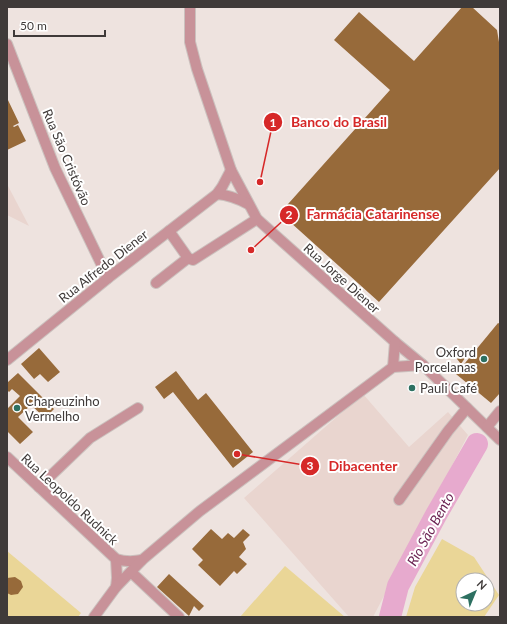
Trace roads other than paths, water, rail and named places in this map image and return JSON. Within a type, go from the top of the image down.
[{"type":"street","name":"Rua Jorge Diener","points":[[190,7],[189,26],[193,55],[231,170],[256,219],[423,365],[500,440]]},
{"type":"street","name":"Rua São Cristóvão","points":[[7,44],[55,168],[108,278]]},
{"type":"street","name":"Rua Alfredo Diener","points":[[7,360],[108,278],[217,194],[231,170]]},
{"type":"street","points":[[217,194],[228,195],[248,204]]},
{"type":"street","points":[[169,231],[188,258],[193,260],[256,219]]},
{"type":"street","points":[[156,283],[188,258]]},
{"type":"street","points":[[393,367],[395,342]]},
{"type":"street","points":[[94,617],[116,587],[142,560],[222,494],[393,367],[423,365]]},
{"type":"street","points":[[39,487],[90,438],[138,408]]},
{"type":"street","points":[[399,500],[448,431],[467,408]]},
{"type":"street","points":[[487,427],[500,411]]},
{"type":"street","name":"Rua Leopoldo Rudnick","points":[[7,457],[116,559]]},
{"type":"street","points":[[116,587],[116,559],[125,562],[142,560]]},
{"type":"street","points":[[132,572],[179,617]]},
{"type":"waterway","name":"Rio São Bento","points":[[390,617],[398,586],[436,515],[477,444]]},
{"type":"place","name":"Banco do Brasil","points":[[260,182]]},
{"type":"place","name":"Farmácia Catarinense","points":[[251,250]]},
{"type":"place","name":"Oxford Porcelanas","points":[[484,359]]},
{"type":"place","name":"Pauli Café","points":[[412,388]]},
{"type":"place","name":"Chapeuzinho Vermelho","points":[[17,408]]},
{"type":"place","name":"Dibacenter","points":[[237,454]]}]
